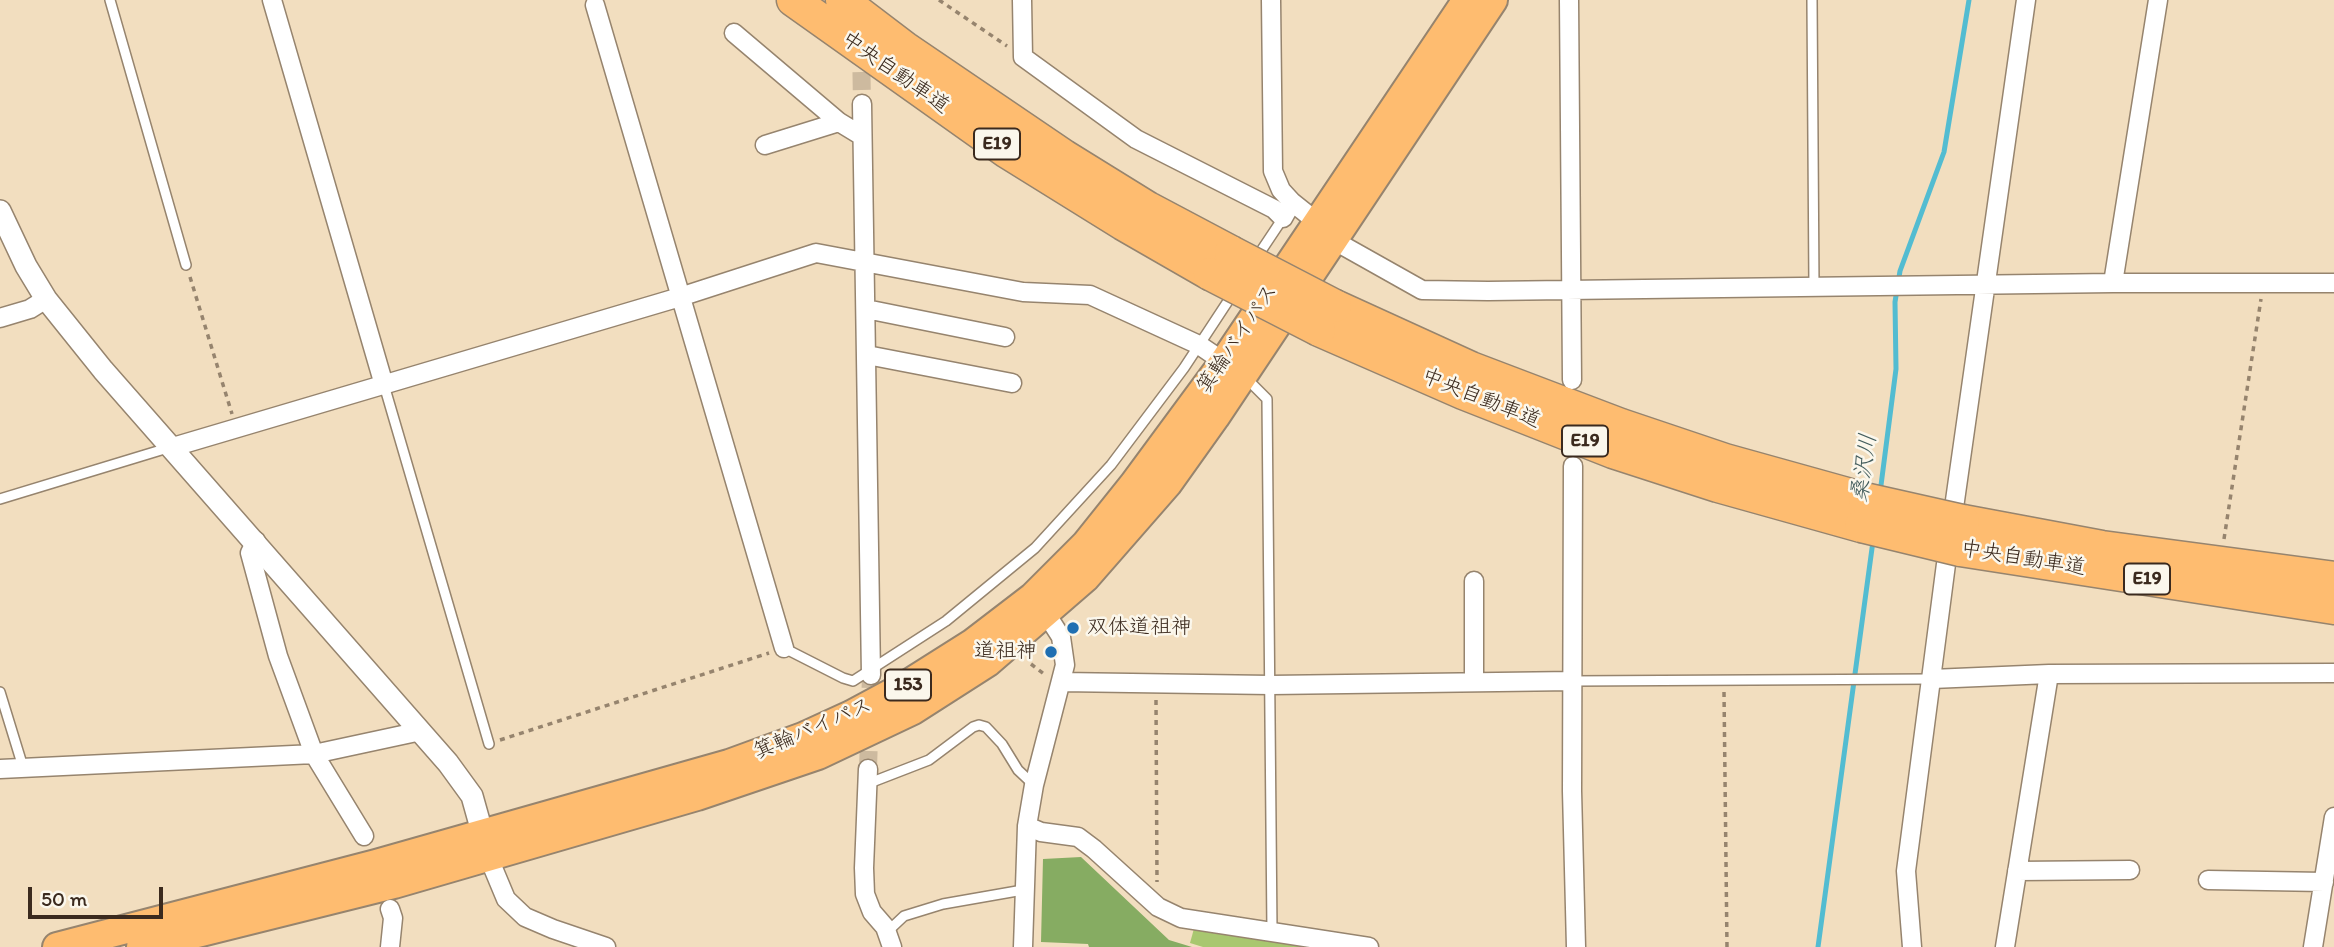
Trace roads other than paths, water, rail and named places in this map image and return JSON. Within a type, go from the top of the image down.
[{"type":"highway","name":"中央自動車道","points":[[793,0],[1007,152],[1124,224],[1220,263],[1327,318],[1725,460],[1863,513],[1961,535],[2334,608]]},
{"type":"highway","name":"中央自動車道","points":[[842,0],[905,48],[1064,156],[1148,208],[1220,263]]},
{"type":"highway","name":"箕輪バイパス","points":[[57,947],[376,864],[485,844],[685,799],[818,755],[913,710],[988,662],[1085,578],[1168,483],[1233,369],[1325,231],[1467,0]]},
{"type":"highway","name":"箕輪バイパス","points":[[1325,231],[1493,0]]},
{"type":"highway","name":"箕輪バイパス","points":[[141,947],[394,884],[485,844],[803,737],[905,687],[973,643],[1032,597],[1086,544],[1233,369]]},
{"type":"highway","name":"中央自動車道","points":[[1961,535],[2102,547],[2334,578]]},
{"type":"street","points":[[272,0],[384,385]]},
{"type":"street","points":[[1022,0],[1023,57],[1136,139],[1274,209],[1287,210],[1422,290],[2334,283]]},
{"type":"street","points":[[1271,0],[1273,171],[1287,210]]},
{"type":"street","points":[[1569,0],[1572,380]]},
{"type":"street","points":[[1912,947],[1906,872],[1946,564],[2026,0]]},
{"type":"street","points":[[2113,283],[2158,0]]},
{"type":"street","points":[[595,5],[784,648]]},
{"type":"street","points":[[734,33],[839,122],[862,136]]},
{"type":"street","points":[[862,104],[871,672]]},
{"type":"street","points":[[765,145],[839,122]]},
{"type":"street","points":[[0,211],[26,266],[46,299],[103,370],[421,731],[472,796],[485,844],[506,898],[525,916],[552,929],[606,947]]},
{"type":"street","points":[[173,447],[680,297],[816,253],[1023,292],[1090,295],[1199,345],[1233,369]]},
{"type":"street","points":[[0,318],[30,309],[46,299]]},
{"type":"street","points":[[866,309],[1005,337]]},
{"type":"street","points":[[867,355],[1012,383]]},
{"type":"street","points":[[1573,466],[1572,792],[1576,947]]},
{"type":"street","points":[[256,541],[250,553],[274,643],[314,754],[364,836]]},
{"type":"street","points":[[1474,581],[1474,682]]},
{"type":"street","points":[[1023,947],[1027,826],[1034,785],[1065,666],[1061,637],[1045,612]]},
{"type":"street","points":[[1932,679],[2049,674],[2334,673]]},
{"type":"street","points":[[2005,947],[2049,674]]},
{"type":"street","points":[[1061,682],[1271,685],[1573,681]]},
{"type":"street","points":[[0,769],[314,754],[421,731]]},
{"type":"street","points":[[868,777],[865,894],[872,912],[890,940]]},
{"type":"street","points":[[2313,947],[2334,817]]},
{"type":"street","points":[[1027,826],[1041,832],[1078,837],[1157,907],[1181,918],[1369,947]]},
{"type":"street","points":[[2017,871],[2130,870]]},
{"type":"street","points":[[2208,880],[2323,882]]},
{"type":"street","points":[[390,909],[393,918],[390,947]]},
{"type":"lane","points":[[110,0],[186,265]]},
{"type":"lane","points":[[1812,0],[1814,287]]},
{"type":"lane","points":[[784,648],[853,681],[871,672],[946,621],[1035,548],[1111,465],[1184,368],[1287,210]]},
{"type":"lane","points":[[1233,369],[1267,398],[1272,931]]},
{"type":"lane","points":[[384,385],[489,744]]},
{"type":"lane","points":[[0,499],[173,447]]},
{"type":"lane","points":[[1573,681],[1932,679]]},
{"type":"lane","points":[[0,692],[23,767]]},
{"type":"lane","points":[[868,777],[929,760],[979,725],[986,727],[1002,744],[1018,770],[1034,785]]},
{"type":"lane","points":[[890,940],[904,916],[943,904],[1024,890]]},
{"type":"waterway","name":"桑沢川","points":[[1880,493],[1896,369],[1895,302],[1900,271],[1944,152],[1969,0]]},
{"type":"waterway","name":"桑沢川","points":[[1818,947],[1873,541]]},
{"type":"tunnel","points":[[861,45],[862,104]]},
{"type":"tunnel","points":[[868,769],[871,675]]},
{"type":"place","name":"双体道祖神","points":[[1073,628]]},
{"type":"place","name":"道祖神","points":[[1051,652]]}]
